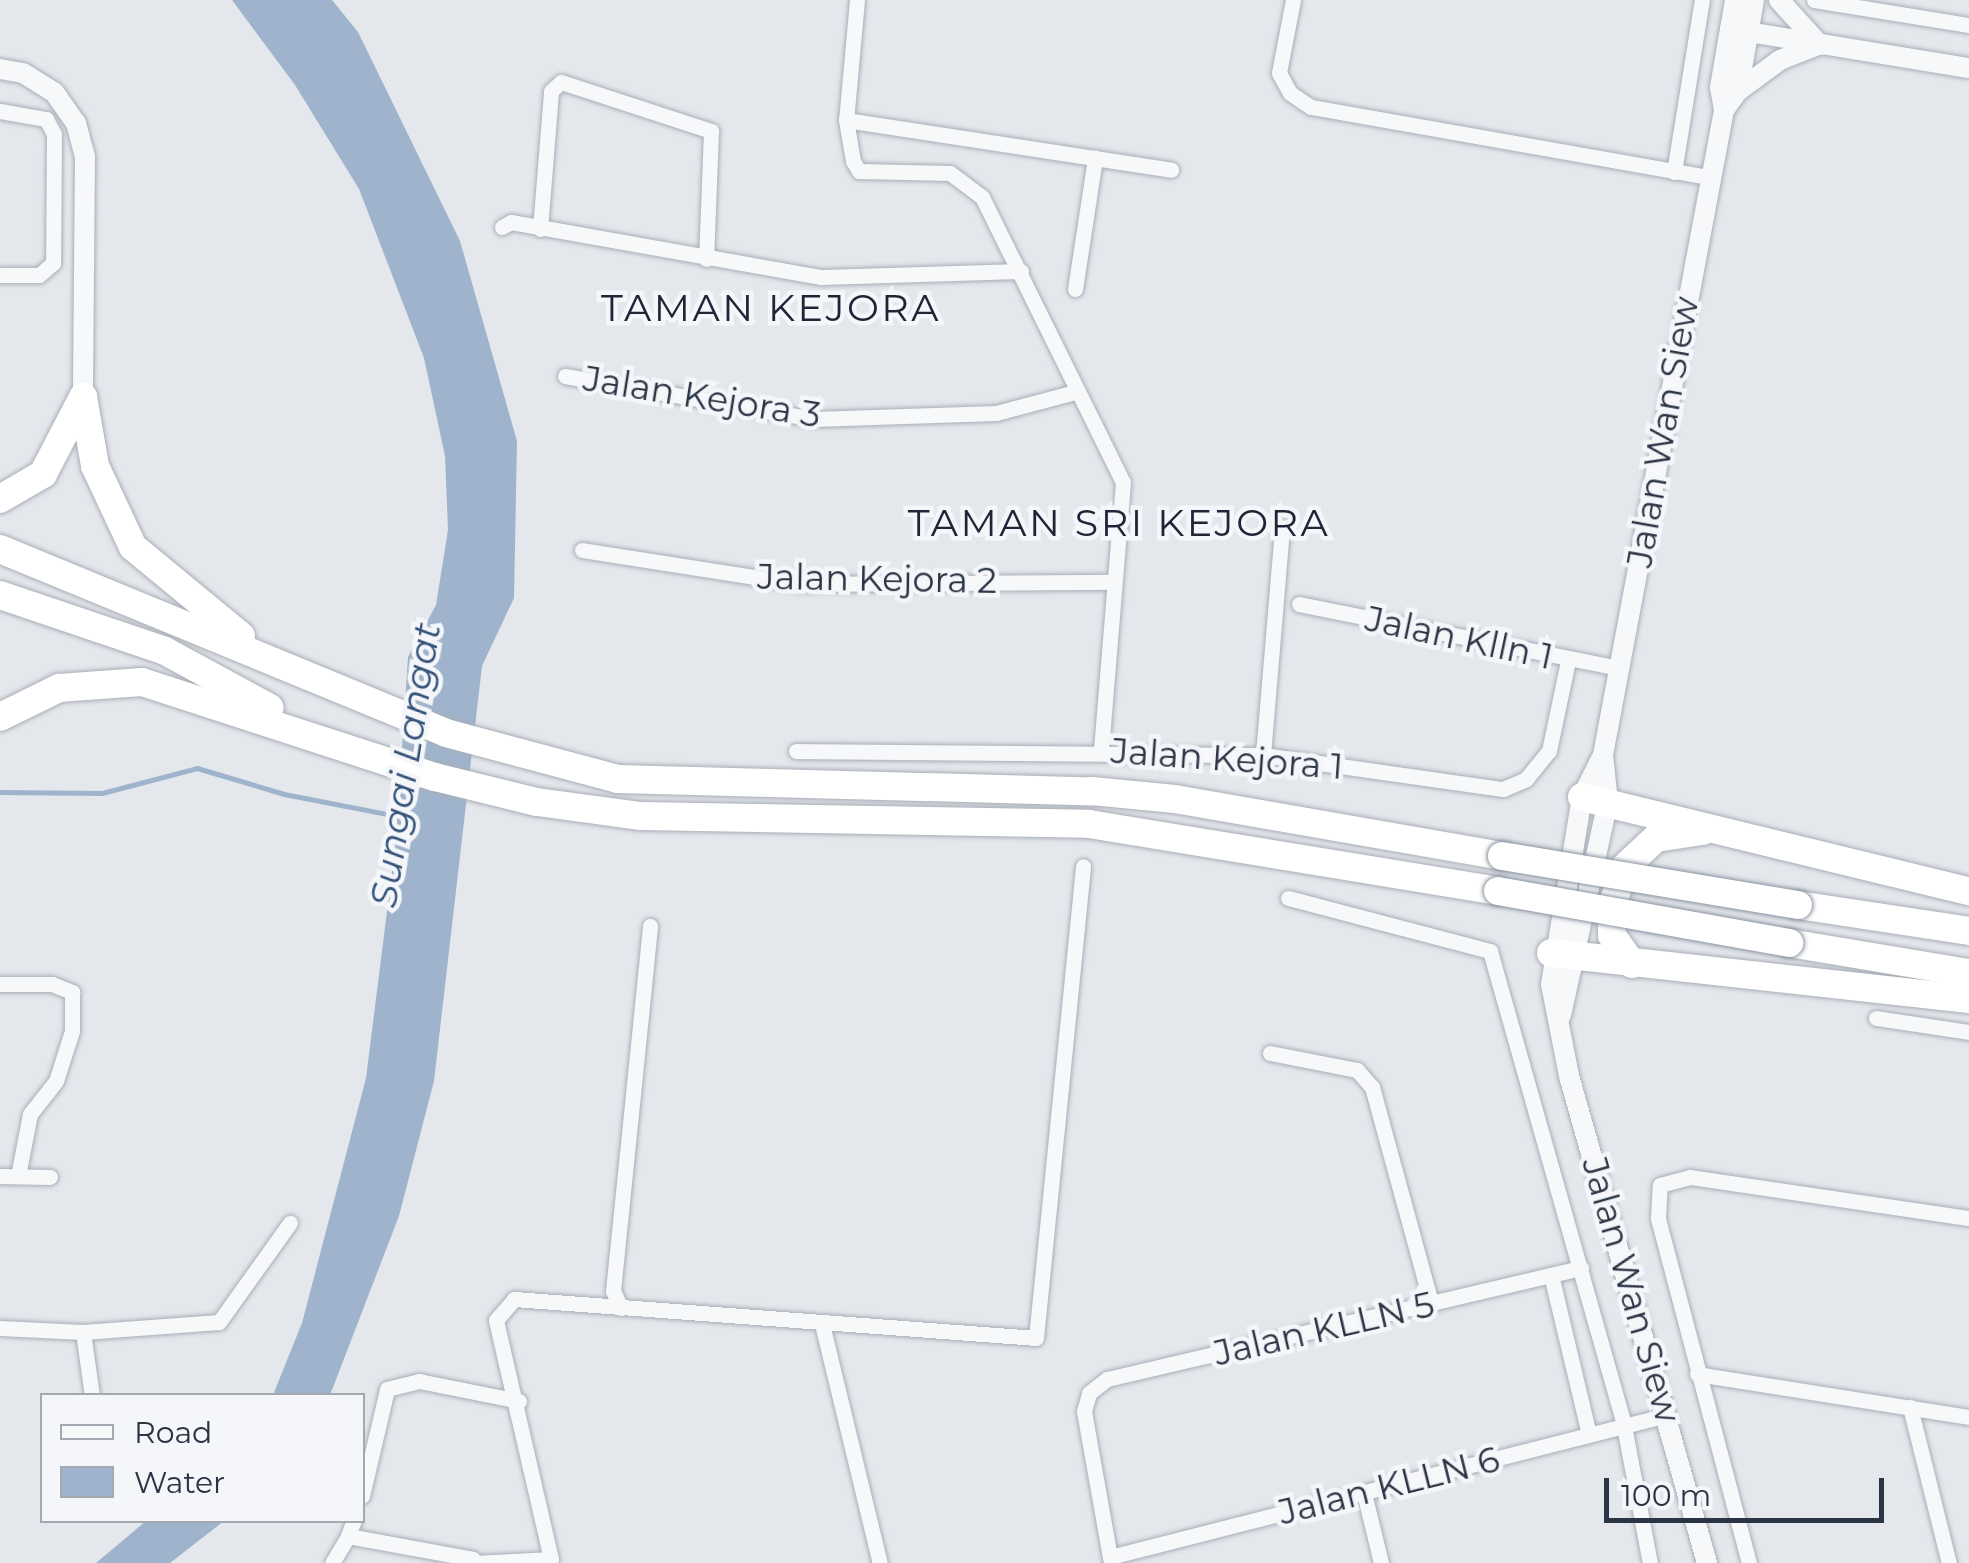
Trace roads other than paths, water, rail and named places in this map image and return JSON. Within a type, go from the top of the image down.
[{"type":"highway","points":[[0,499],[44,474],[84,396]]},
{"type":"highway","points":[[84,396],[94,466],[133,547],[277,666]]},
{"type":"highway","points":[[0,549],[165,612],[277,666],[446,732],[618,779],[1175,799],[1969,931]]},
{"type":"highway","points":[[0,594],[165,651],[320,735]]},
{"type":"highway","points":[[0,717],[59,688],[142,682],[320,735],[435,777],[554,804],[641,816],[1089,824],[1969,973]]},
{"type":"highway","points":[[1595,799],[1764,836],[1969,891]]},
{"type":"highway","points":[[1632,964],[1612,935],[1612,906],[1634,854],[1671,832],[1764,836]]},
{"type":"highway","points":[[1564,955],[1837,980],[1969,999]]},
{"type":"street","points":[[858,0],[846,120],[859,171],[958,176],[982,198],[1123,482],[1101,749]]},
{"type":"street","points":[[1293,0],[1279,73],[1290,94],[1310,107],[1710,177]]},
{"type":"street","points":[[1674,172],[1702,0]]},
{"type":"street","name":"Jalan Wan Siew","points":[[1724,110],[1738,91],[1740,30],[1735,0]]},
{"type":"street","name":"Jalan Wan Siew","points":[[1707,1563],[1569,1076],[1561,1015],[1564,955],[1724,110],[1720,87],[1754,0]]},
{"type":"street","points":[[1779,0],[1820,45]]},
{"type":"street","points":[[1814,0],[1969,25]]},
{"type":"street","points":[[1740,30],[1969,68]]},
{"type":"street","points":[[1738,91],[1780,60],[1820,45]]},
{"type":"street","points":[[0,68],[23,73],[64,102],[85,158],[84,396]]},
{"type":"street","points":[[540,229],[554,86],[562,82],[711,131],[706,258]]},
{"type":"street","points":[[0,110],[46,119],[54,134],[53,263],[39,276],[0,275]]},
{"type":"street","points":[[846,120],[1171,170]]},
{"type":"street","points":[[1075,289],[1095,158]]},
{"type":"street","points":[[502,226],[511,222],[821,277],[1021,271]]},
{"type":"street","name":"Jalan Kejora 3","points":[[565,376],[813,419],[996,413],[1075,392]]},
{"type":"street","points":[[1263,754],[1282,528]]},
{"type":"street","name":"Jalan Kejora 2","points":[[582,550],[800,584],[1114,582]]},
{"type":"street","name":"Jalan Klln 1","points":[[1300,604],[1568,661],[1620,668]]},
{"type":"street","name":"Jalan Kejora 1","points":[[796,751],[1101,749],[1263,754],[1504,789],[1526,779],[1548,751],[1568,661]]},
{"type":"street","points":[[332,1563],[351,1528],[474,1561],[552,1559],[519,1401],[496,1320],[500,1307],[514,1299],[1024,1340],[1042,1328],[1083,866]]},
{"type":"street","points":[[1288,898],[1474,942],[1490,951],[1624,1426],[1650,1563]]},
{"type":"street","points":[[622,1308],[613,1291],[650,926]]},
{"type":"street","points":[[0,984],[52,984],[72,992],[72,1031],[56,1080],[30,1114],[18,1176]]},
{"type":"street","points":[[1876,1018],[1969,1032]]},
{"type":"street","points":[[1270,1053],[1357,1070],[1372,1086],[1431,1303]]},
{"type":"street","points":[[0,1176],[50,1177]]},
{"type":"street","points":[[1748,1563],[1658,1218],[1660,1185],[1690,1177],[1969,1218]]},
{"type":"street","points":[[0,1328],[83,1332],[219,1322],[290,1223]]},
{"type":"street","name":"Jalan KLLN 5","points":[[1111,1560],[1084,1412],[1089,1393],[1108,1380],[1580,1268]]},
{"type":"street","points":[[1551,1275],[1589,1436]]},
{"type":"street","points":[[600,1306],[613,1291]]},
{"type":"street","points":[[822,1324],[880,1563]]},
{"type":"street","points":[[83,1332],[92,1393]]},
{"type":"street","points":[[1698,1374],[1969,1417]]},
{"type":"street","points":[[365,1484],[388,1389],[419,1381],[519,1401]]},
{"type":"street","points":[[1910,1407],[1949,1563]]},
{"type":"street","name":"Jalan KLLN 6","points":[[1111,1560],[1667,1416]]},
{"type":"street","points":[[1364,1492],[1380,1563]]},
{"type":"water","name":"Sungai Langat","points":[[232,0],[332,0],[358,32],[460,241],[517,441],[514,598],[482,666],[434,1081],[399,1216],[331,1393],[274,1393],[302,1323],[366,1078],[396,840],[408,657],[436,605],[448,530],[445,456],[424,358],[359,189],[295,85]]},
{"type":"water","points":[[144,1523],[221,1523],[170,1563],[96,1563]]},
{"type":"waterway","name":"Sungai Langat","points":[[0,792],[102,793],[197,768],[284,794],[402,817]]},
{"type":"district","name":"TAMAN KEJORA","points":[[771,308]]},
{"type":"district","name":"TAMAN SRI KEJORA","points":[[1119,523]]}]
